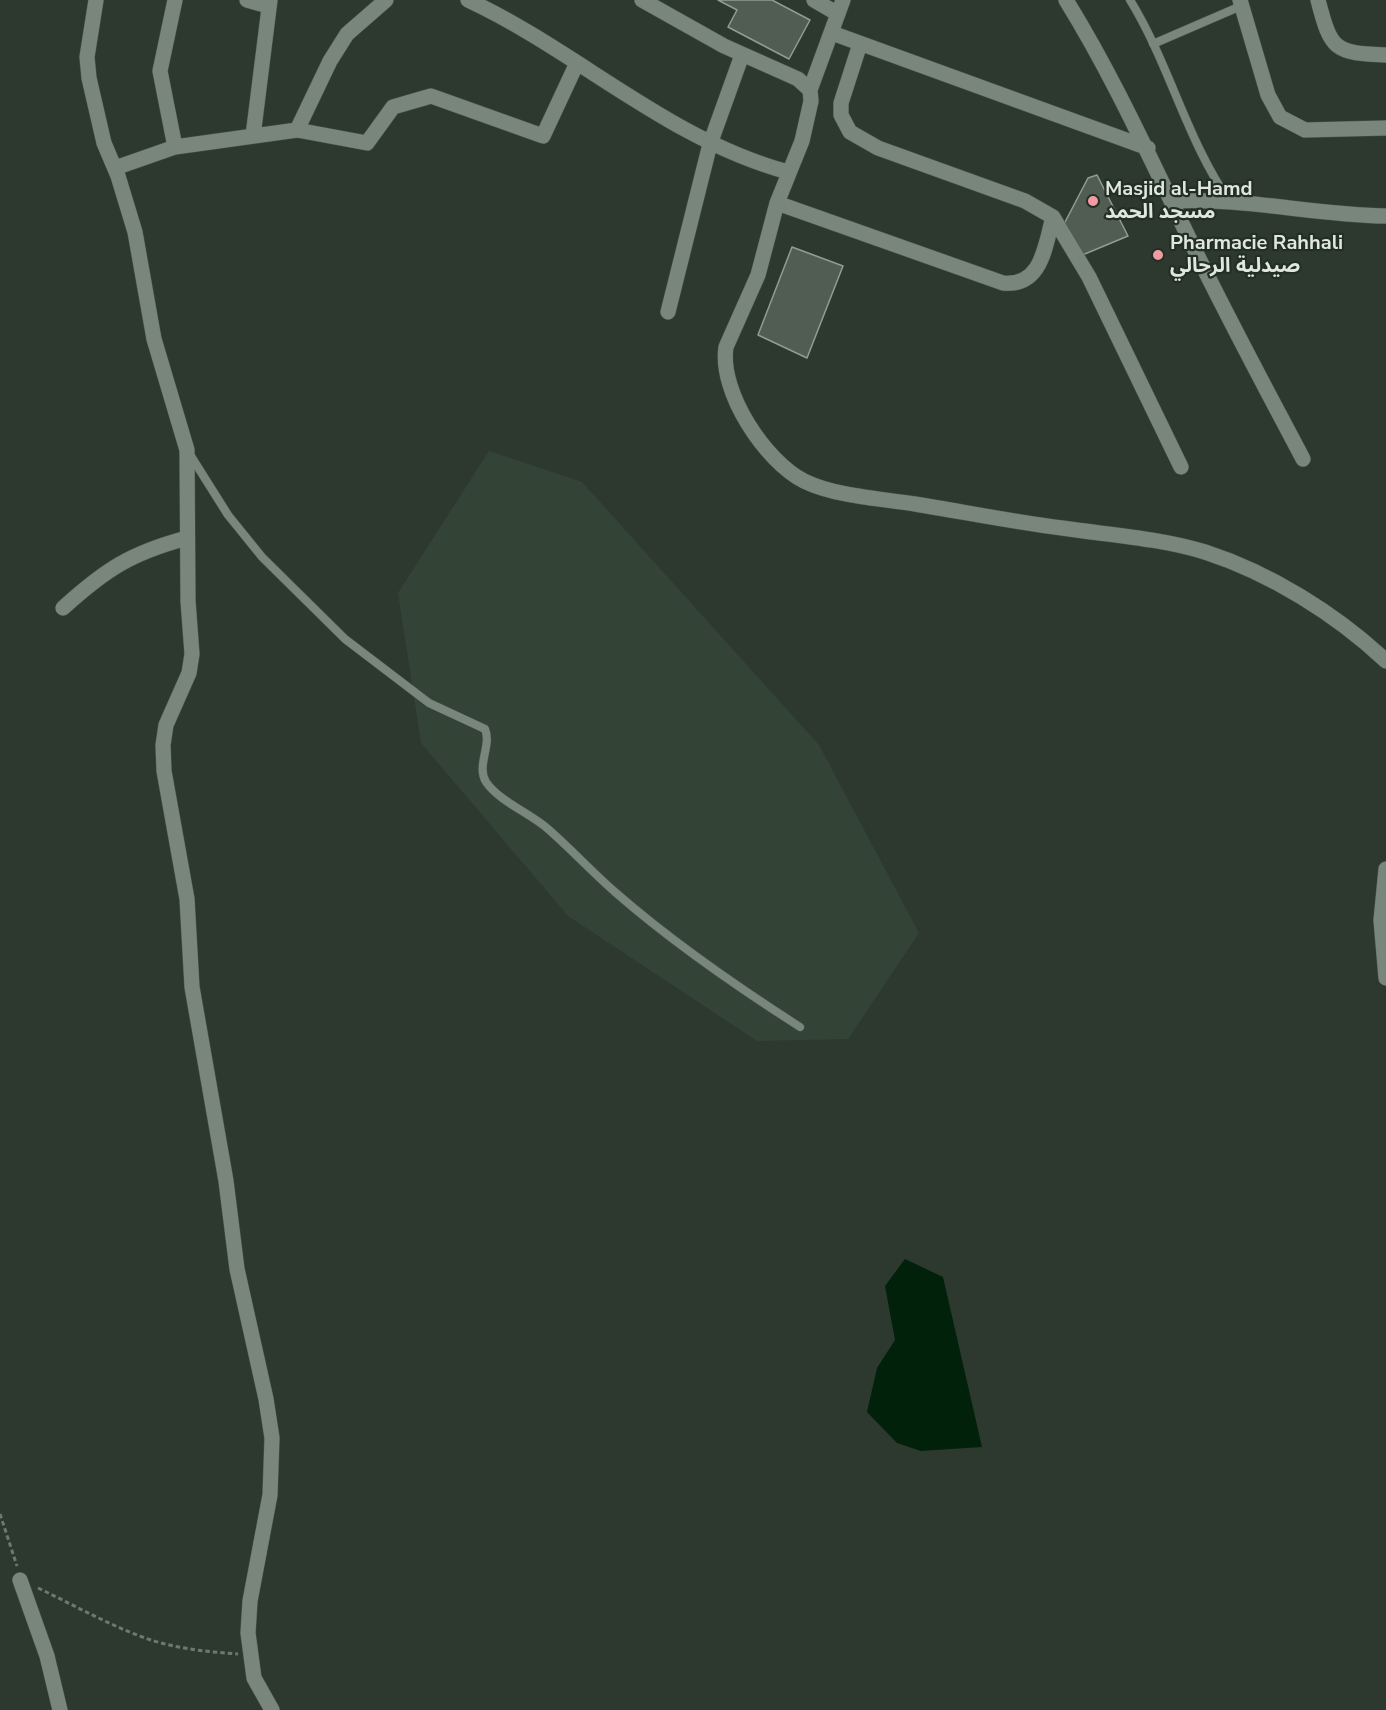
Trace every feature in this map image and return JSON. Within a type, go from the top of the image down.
[{"type":"street","points":[[96,0],[87,57],[89,78],[104,143],[115,168],[135,232],[154,339],[187,450],[188,601],[192,632],[189,673],[166,725],[163,745],[164,771],[190,921],[192,987],[226,1181],[237,1269],[266,1399],[272,1438],[270,1496],[250,1601],[249,1654],[254,1678],[272,1710]]},
{"type":"street","points":[[175,0],[160,71],[175,147]]},
{"type":"street","points":[[247,0],[269,3],[253,136]]},
{"type":"street","points":[[297,130],[330,60],[347,34],[386,0]]},
{"type":"street","points":[[468,0],[530,33],[710,144],[747,161],[788,172]]},
{"type":"street","points":[[642,0],[742,55],[798,79],[810,90]]},
{"type":"street","points":[[814,0],[840,7],[810,90],[808,120],[777,203],[758,275],[726,347],[724,358],[728,379],[759,440],[785,470],[806,482],[869,497],[1140,539],[1204,552],[1253,570],[1284,588],[1368,645],[1386,661]]},
{"type":"street","points":[[1066,0],[1094,44],[1148,148],[1171,201],[1303,459]]},
{"type":"street","points":[[1318,0],[1329,39],[1335,45],[1351,52],[1386,55]]},
{"type":"street","points":[[1241,3],[1268,95],[1280,117],[1291,125],[1305,130],[1386,128]]},
{"type":"street","points":[[832,33],[1148,148]]},
{"type":"street","points":[[860,44],[841,103],[841,115],[850,132],[878,148],[1025,201],[1053,217],[1089,278],[1180,467]]},
{"type":"street","points":[[668,312],[710,144],[742,55]]},
{"type":"street","points":[[115,168],[175,147],[297,130],[367,143],[393,107],[431,96],[543,136],[577,63]]},
{"type":"street","points":[[1171,201],[1230,202],[1335,215],[1386,216]]},
{"type":"street","points":[[777,203],[1004,283],[1016,284],[1032,275],[1038,268],[1053,217]]},
{"type":"street","points":[[63,608],[90,584],[131,556],[187,538]]},
{"type":"street","points":[[1386,869],[1381,920],[1386,978]]},
{"type":"street","points":[[20,1580],[47,1656],[60,1710]]},
{"type":"lane","points":[[1130,0],[1153,44],[1196,145],[1230,202]]},
{"type":"lane","points":[[1153,44],[1241,3]]},
{"type":"lane","points":[[187,450],[228,515],[262,557],[345,639],[429,703],[485,729],[488,742],[483,772],[485,780],[494,790],[547,828],[615,892],[678,942],[735,985],[800,1028]]},
{"type":"path","points":[[0,1514],[20,1580],[86,1613],[153,1641],[210,1652],[249,1654]]},
{"type":"shaded area","points":[[489,451],[582,482],[819,745],[919,933],[848,1039],[757,1041],[568,916],[421,743],[398,593]]},
{"type":"shaded area","points":[[905,1259],[943,1277],[982,1447],[921,1451],[897,1443],[867,1412],[877,1368],[895,1340],[885,1286]]},
{"type":"building","points":[[718,0],[772,0],[810,20],[789,59],[728,27],[737,10]]},
{"type":"building","name":"Masjid al-Hamd مسجد الحمد","points":[[1097,175],[1128,236],[1080,256],[1064,224],[1088,178]]},
{"type":"building","points":[[792,247],[843,266],[807,358],[758,335]]},
{"type":"place","name":"Masjid al-Hamd مسجد الحمد","points":[[1093,201]]},
{"type":"place","name":"Pharmacie Rahhali صيدلية الرحالي","points":[[1158,255]]}]
